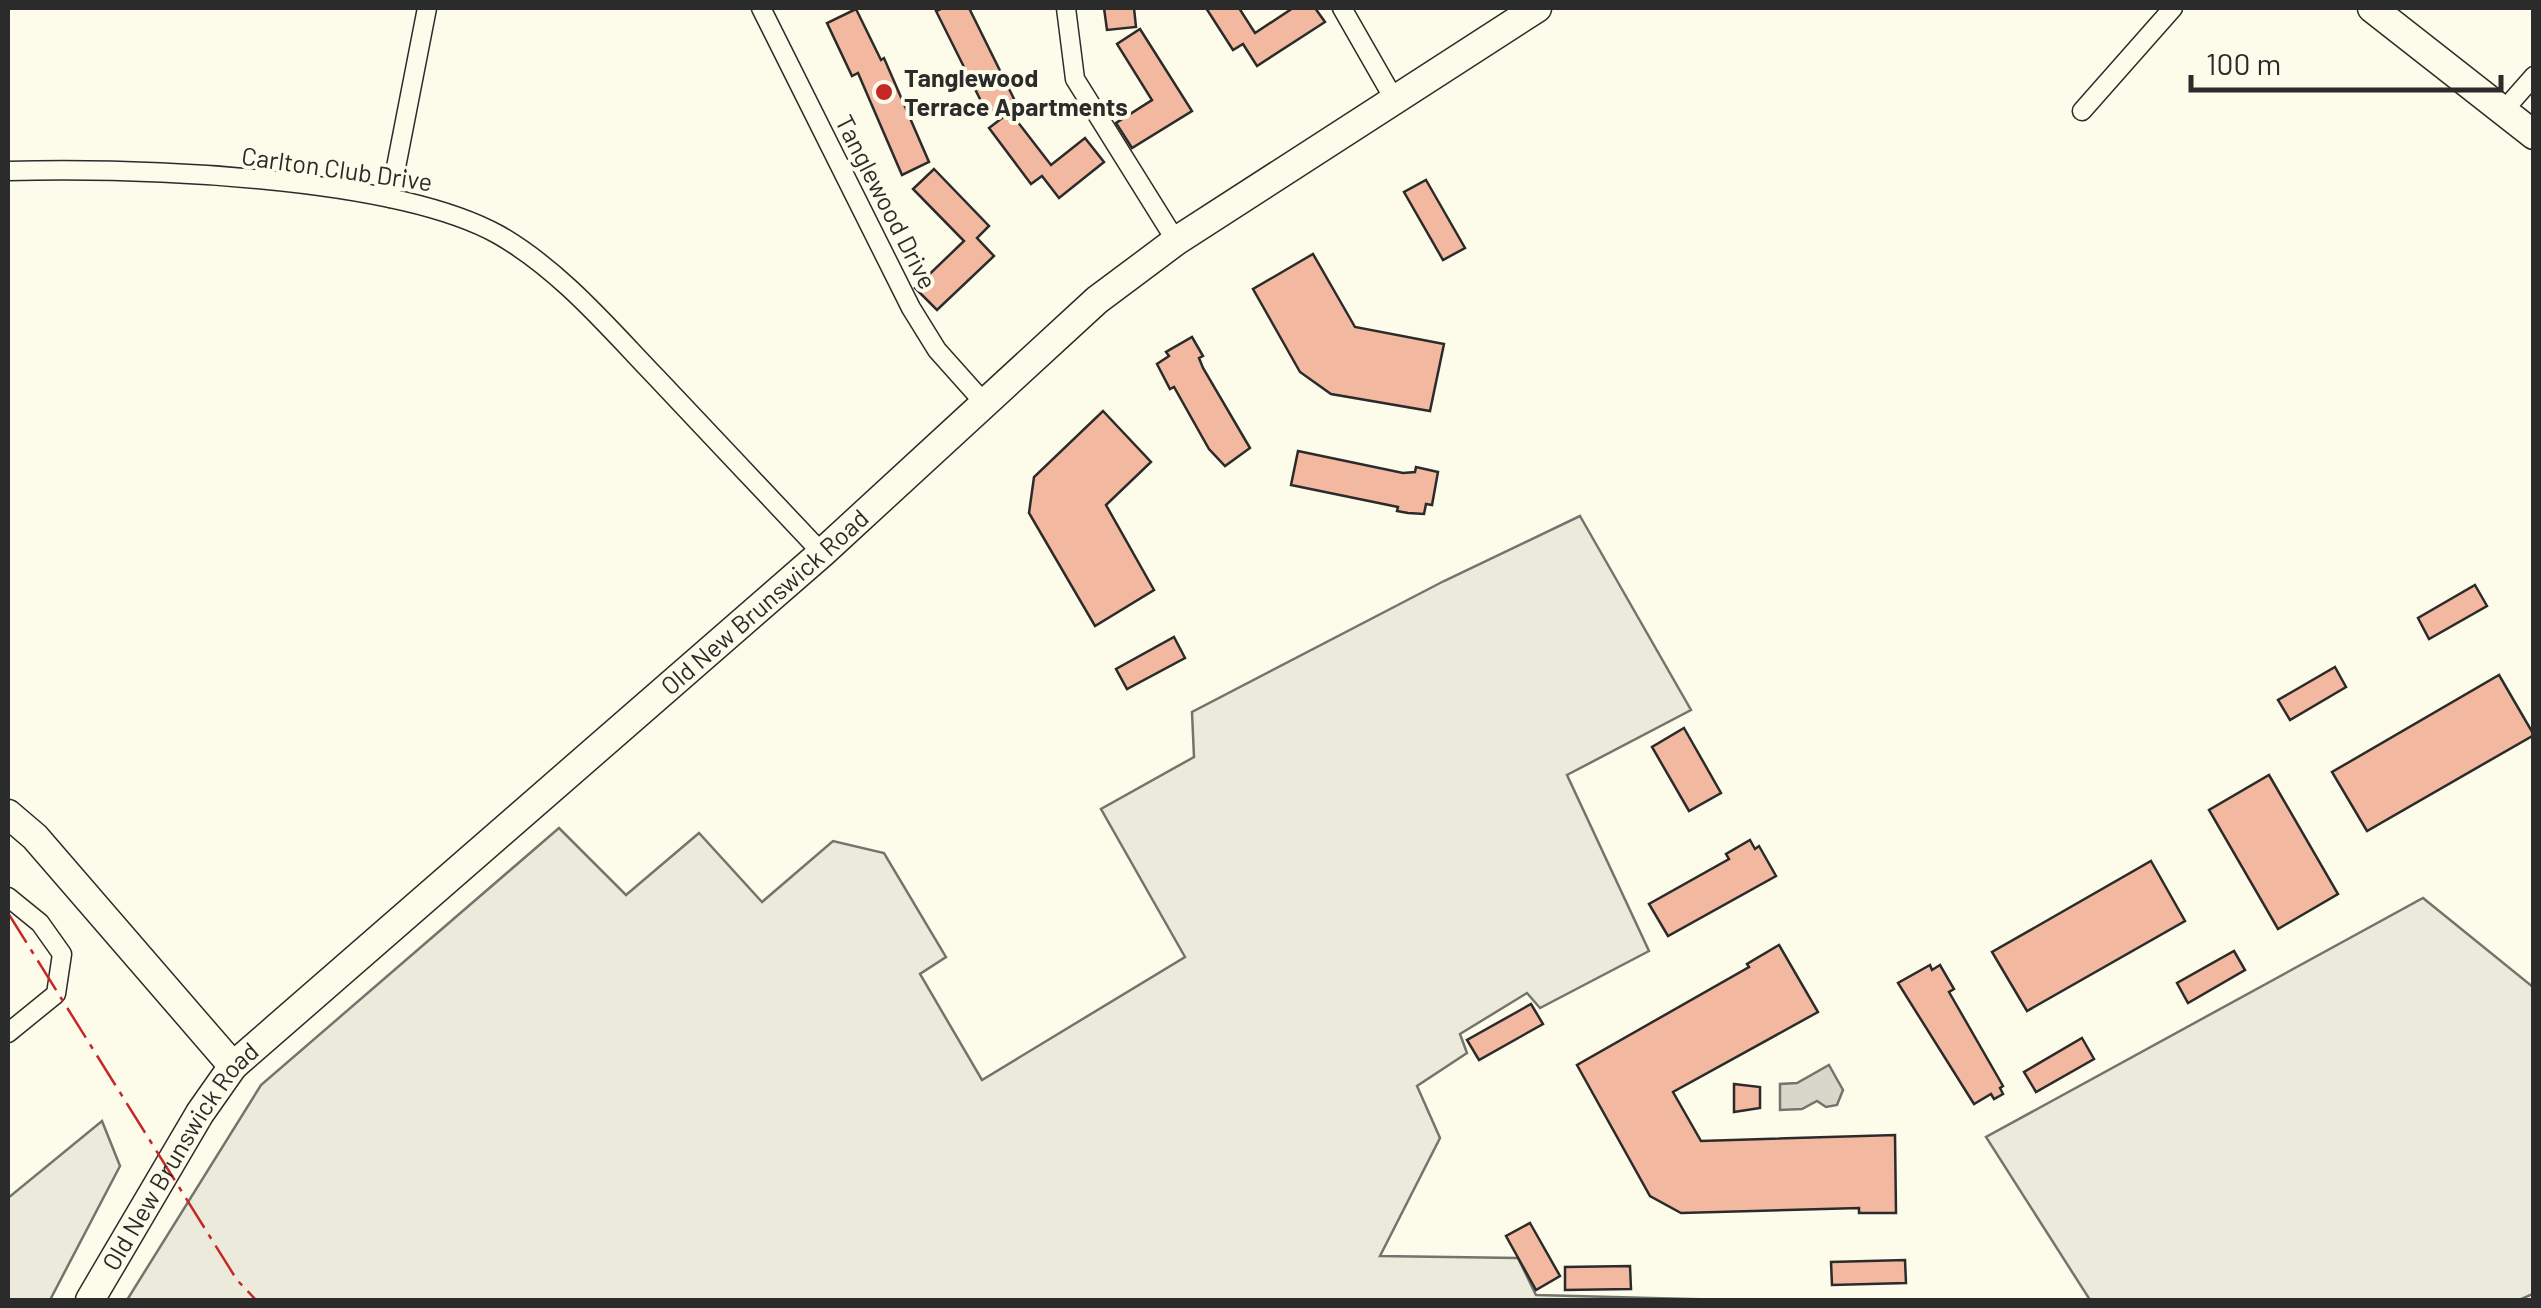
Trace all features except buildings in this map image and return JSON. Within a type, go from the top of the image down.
[{"type":"main road","name":"Old New Brunswick Road","points":[[90,1300],[200,1113],[234,1066],[822,553],[987,406],[1097,300],[1176,240],[1538,8]]},
{"type":"main road","points":[[2372,8],[2534,136]]},
{"type":"main road","points":[[8,814],[35,838],[234,1066]]},
{"type":"street","points":[[390,198],[427,8]]},
{"type":"street","name":"Tanglewood Drive","points":[[762,8],[911,308],[937,350],[987,406]]},
{"type":"street","points":[[1066,8],[1075,78],[1176,240]]},
{"type":"street","points":[[1342,8],[1394,99]]},
{"type":"street","points":[[2082,110],[2172,8]]},
{"type":"street","points":[[2504,110],[2534,76]]},
{"type":"street","name":"Carlton Club Drive","points":[[8,171],[64,170],[254,181],[390,198],[448,210],[500,236],[571,288],[822,553]]},
{"type":"street","points":[[8,897],[40,923],[62,954],[56,994],[8,1032]]},
{"type":"shaded area","points":[[1580,516],[1691,710],[1567,775],[1649,951],[1540,1008],[1527,993],[1460,1034],[1467,1053],[1417,1086],[1440,1138],[1380,1256],[1518,1258],[1536,1295],[1729,1300],[127,1300],[261,1085],[559,828],[626,895],[699,833],[762,902],[833,841],[884,853],[946,957],[920,974],[982,1080],[1185,957],[1101,809],[1194,757],[1192,712],[1444,581]]},
{"type":"shaded area","points":[[2423,898],[2533,987],[2533,1294],[2519,1300],[2090,1300],[1986,1137]]},
{"type":"shaded area","points":[[1829,1065],[1843,1090],[1837,1105],[1826,1107],[1817,1101],[1802,1109],[1780,1110],[1780,1084],[1797,1083]]},
{"type":"shaded area","points":[[102,1121],[120,1166],[50,1300],[8,1300],[8,1198]]},
{"type":"power","points":[[8,913],[237,1280],[256,1300]]},
{"type":"place","name":"Tanglewood Terrace Apartments","points":[[884,92]]}]
